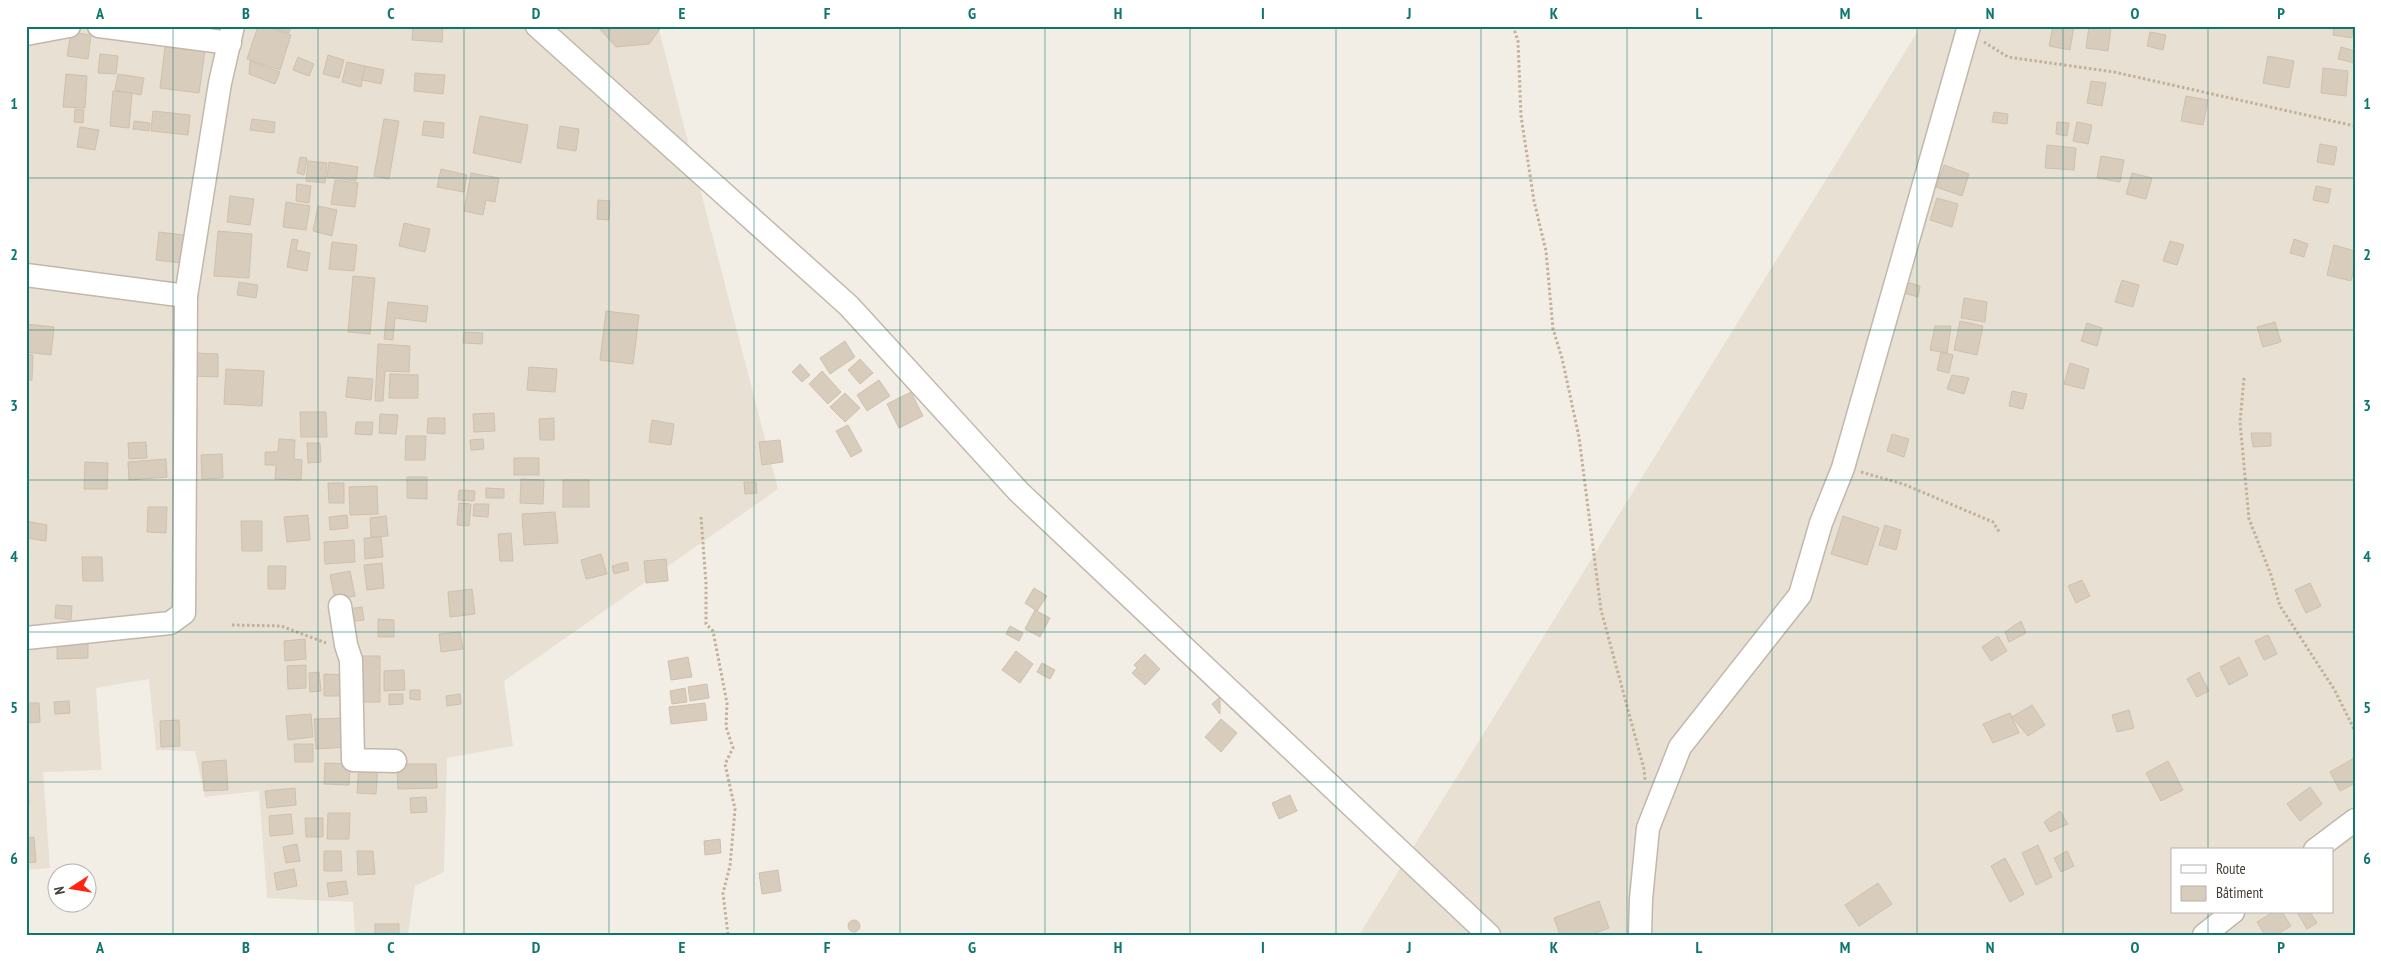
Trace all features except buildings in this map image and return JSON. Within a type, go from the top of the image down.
[{"type":"street","points":[[26,34],[69,26]]},
{"type":"street","points":[[26,638],[170,623],[184,613],[186,296],[220,82],[231,35],[99,26]]},
{"type":"street","points":[[537,26],[850,306],[1019,492],[1489,935]]},
{"type":"street","points":[[1640,935],[1641,899],[1648,828],[1680,747],[1800,596],[1821,523],[1843,468],[1968,29]]},
{"type":"street","points":[[26,275],[186,296]]},
{"type":"street","points":[[340,606],[346,645],[351,660],[353,760],[395,761]]},
{"type":"street","points":[[2318,848],[2355,820]]},
{"type":"street","points":[[2204,935],[2230,914]]},
{"type":"path","points":[[1513,26],[1518,41],[1521,116],[1534,200],[1546,251],[1553,328],[1562,358],[1579,437],[1601,610],[1644,769],[1645,788]]},
{"type":"path","points":[[1968,29],[2008,58],[2114,72],[2355,126]]},
{"type":"path","points":[[2244,378],[2240,422],[2249,519],[2271,575],[2280,606],[2334,689],[2355,731]]},
{"type":"path","points":[[1843,468],[1902,484],[1992,522],[2000,534]]},
{"type":"path","points":[[702,517],[706,583],[706,624],[713,631],[727,703],[726,727],[733,748],[725,764],[735,809],[730,866],[723,893],[728,935]]},
{"type":"path","points":[[232,625],[281,626],[322,640],[351,660]]},
{"type":"shaded area","points":[[26,26],[658,26],[778,489],[504,681],[513,746],[447,758],[444,872],[415,886],[408,935],[355,935],[353,902],[267,898],[259,791],[205,797],[195,751],[156,750],[149,679],[96,688],[102,770],[43,772],[50,864],[48,864],[48,868],[26,870]]},
{"type":"shaded area","points":[[1921,26],[2355,26],[2355,935],[1359,935]]}]
